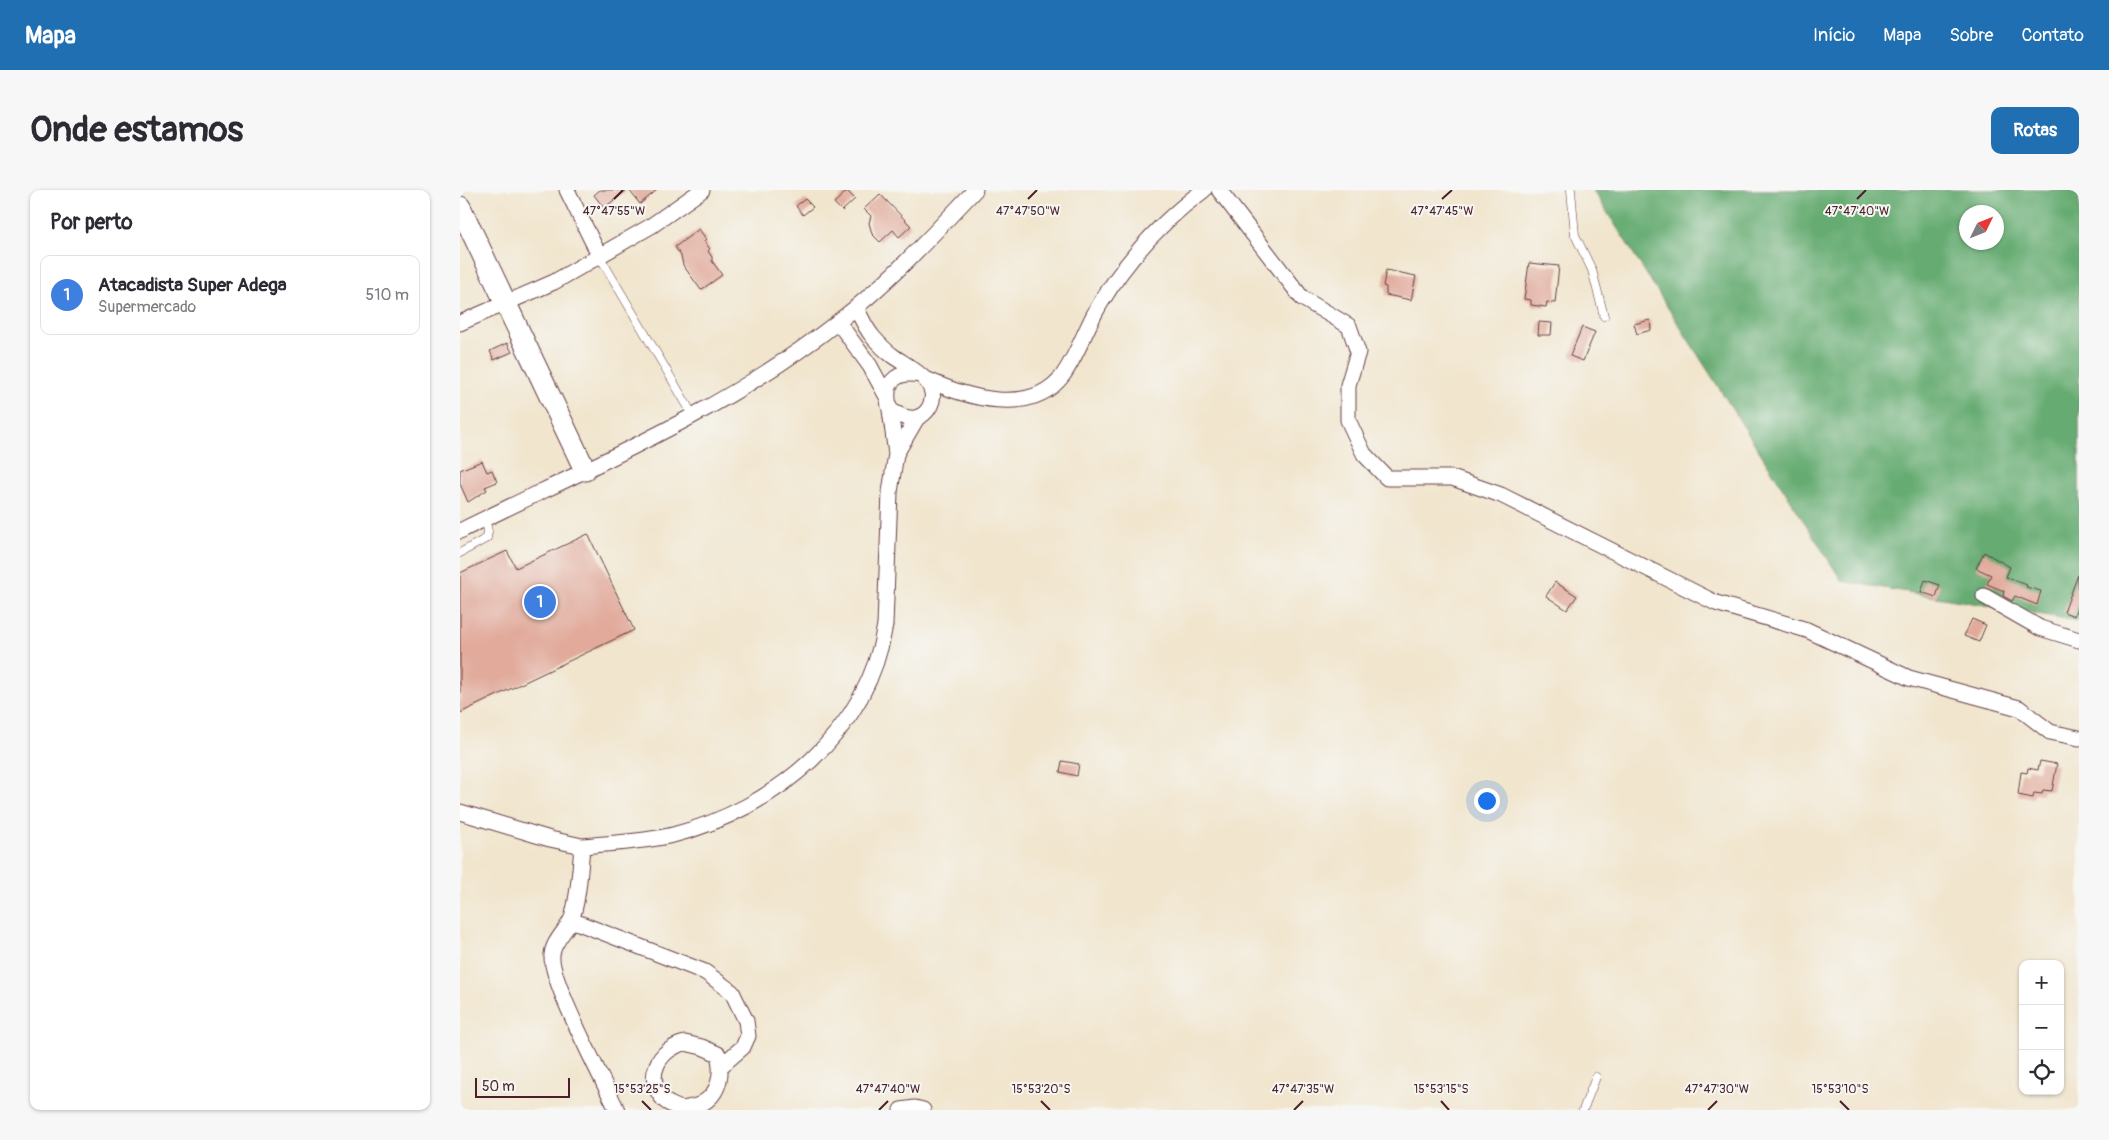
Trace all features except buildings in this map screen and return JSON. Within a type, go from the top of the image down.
[{"type":"street","points":[[567,190],[600,257]]},
{"type":"street","points":[[460,323],[554,282],[600,257],[702,190]]},
{"type":"street","points":[[460,531],[694,417],[765,374],[856,307],[921,247],[975,190]]},
{"type":"street","points":[[856,307],[873,337],[890,354],[923,377],[962,395],[994,400],[1022,399],[1052,387],[1070,364],[1099,305],[1149,237],[1171,216],[1204,190]]},
{"type":"street","points":[[1219,190],[1302,298],[1349,326],[1358,352],[1348,385],[1348,420],[1364,454],[1387,478],[1452,478],[1501,495],[1716,603],[1807,630],[1909,678],[2019,708],[2050,732],[2079,738]]},
{"type":"street","points":[[460,207],[585,470]]},
{"type":"street","points":[[838,322],[870,366],[888,404],[904,418],[917,418]]},
{"type":"street","points":[[460,812],[550,839],[582,846],[672,835],[720,820],[758,801],[789,780],[840,730],[869,682],[882,644],[885,626],[890,492],[896,454],[888,404],[888,389],[895,378],[907,373],[923,377],[932,391],[931,405],[925,413],[917,418],[896,454]]},
{"type":"street","points":[[931,405],[962,395]]},
{"type":"street","points":[[1984,596],[2040,628],[2079,640]]},
{"type":"street","points":[[582,846],[577,891],[571,920],[552,954],[553,967],[565,999],[617,1110]]},
{"type":"street","points":[[571,920],[705,972],[732,992],[746,1021],[748,1036],[743,1047],[721,1066]]},
{"type":"street","points":[[685,1043],[702,1047],[718,1054],[721,1066],[720,1084],[702,1107],[681,1109],[664,1100],[655,1084],[655,1069],[672,1046],[685,1043]]},
{"type":"street","points":[[902,1110],[915,1108],[923,1110]]},
{"type":"lane","points":[[1571,190],[1575,235],[1592,270],[1604,316]]},
{"type":"lane","points":[[600,257],[694,417]]},
{"type":"lane","points":[[460,553],[487,538],[488,531],[485,519]]},
{"type":"lane","points":[[1583,1110],[1596,1077]]},
{"type":"green space","points":[[1593,190],[2079,190],[2079,621],[1842,581]]},
{"type":"place","name":"Atacadista Super Adega","points":[[540,602]]}]
